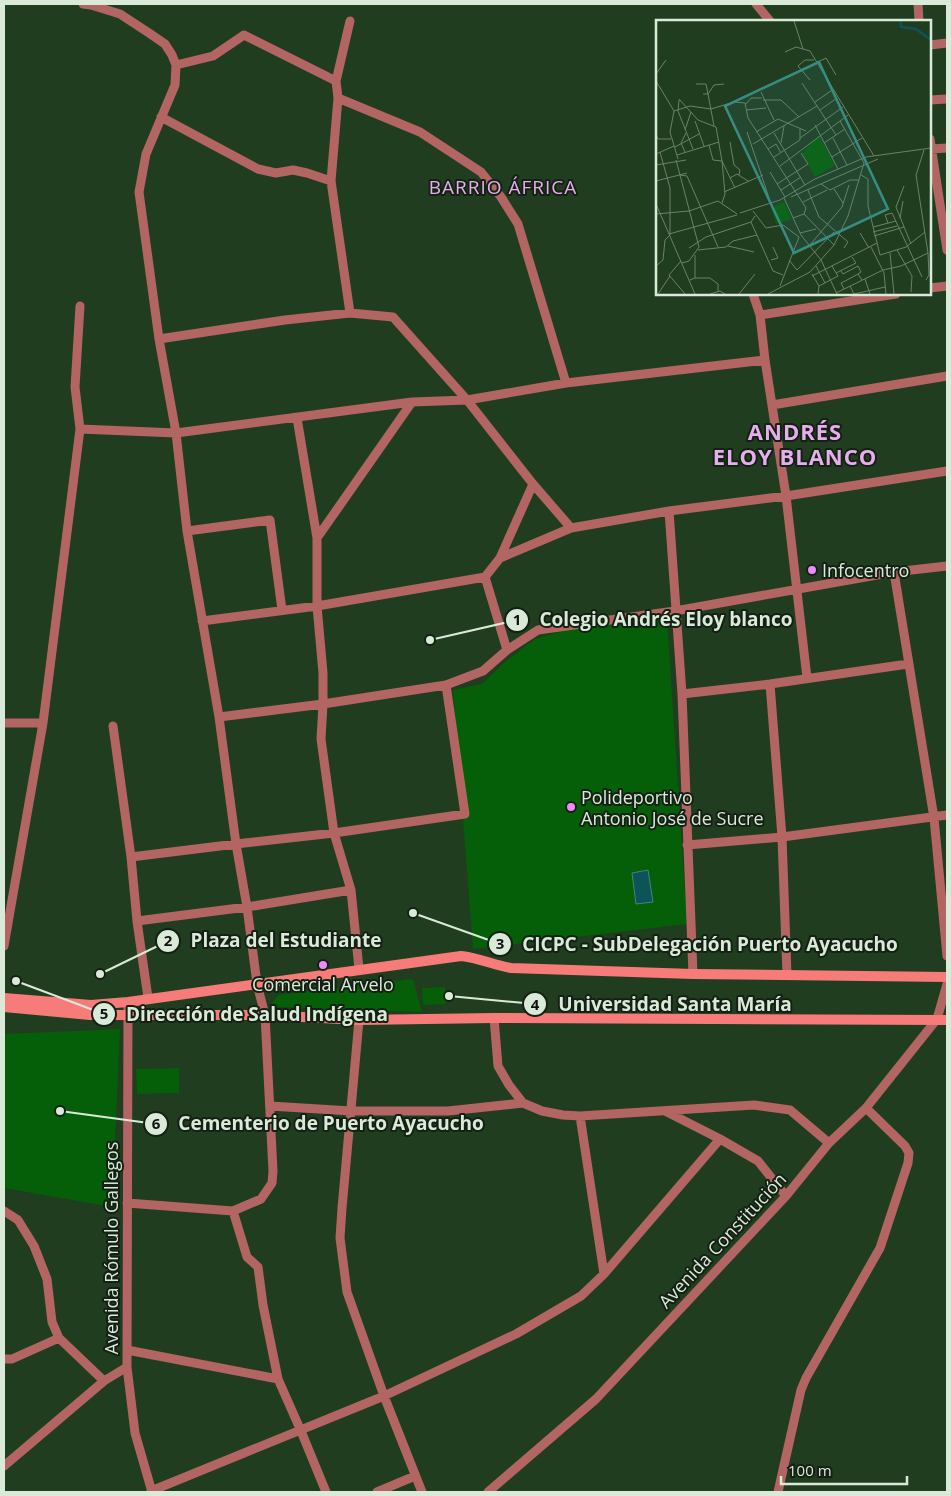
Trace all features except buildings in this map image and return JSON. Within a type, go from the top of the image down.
[{"type":"main road","points":[[4,998],[91,1006],[461,956],[476,958],[495,966],[511,968],[693,974],[947,978]]},
{"type":"main road","points":[[4,1007],[90,1015],[265,1015],[359,1020],[494,1018],[942,1020]]},
{"type":"street","points":[[82,4],[120,14],[165,44],[176,65],[175,85],[146,154],[139,192],[159,339],[176,433],[187,531],[219,717],[257,984],[265,1015],[273,1170],[272,1183],[261,1199],[233,1211],[127,1203]]},
{"type":"street","points":[[756,4],[769,20]]},
{"type":"street","points":[[918,4],[919,20]]},
{"type":"street","points":[[350,20],[336,81],[338,98],[332,181],[350,313]]},
{"type":"street","points":[[176,65],[213,56],[244,35],[336,81]]},
{"type":"street","points":[[931,45],[947,43]]},
{"type":"street","points":[[338,98],[420,132],[481,172],[518,224],[566,382]]},
{"type":"street","points":[[931,100],[947,99]]},
{"type":"street","points":[[161,116],[258,169],[276,173],[293,170],[332,181]]},
{"type":"street","points":[[947,148],[931,149],[947,250]]},
{"type":"street","points":[[931,288],[947,286]]},
{"type":"street","points":[[753,295],[760,315],[786,496],[807,678]]},
{"type":"street","points":[[760,315],[890,295]]},
{"type":"street","points":[[4,946],[43,723],[80,429],[75,387],[80,306]]},
{"type":"street","points":[[159,339],[285,320],[350,313],[393,317],[467,400],[533,484],[572,528]]},
{"type":"street","points":[[80,429],[176,433],[412,402],[467,400],[566,382],[765,360]]},
{"type":"street","points":[[772,405],[947,376]]},
{"type":"street","points":[[317,538],[412,402]]},
{"type":"street","points":[[297,418],[317,538],[317,606],[323,673],[320,738],[334,833],[351,890],[359,969]]},
{"type":"street","points":[[500,558],[572,528],[669,511],[786,496],[947,471]]},
{"type":"street","points":[[202,621],[317,606],[485,577],[500,558],[533,484]]},
{"type":"street","points":[[669,511],[682,694],[693,974]]},
{"type":"street","points":[[187,531],[270,520],[282,610]]},
{"type":"street","points":[[219,717],[323,704],[446,685],[483,671],[507,650],[538,630],[675,611],[894,572],[947,566]]},
{"type":"street","points":[[894,572],[934,818],[947,956]]},
{"type":"street","points":[[485,577],[507,650]]},
{"type":"street","points":[[682,694],[770,684],[908,664]]},
{"type":"street","points":[[770,684],[782,837],[787,975]]},
{"type":"street","points":[[131,857],[334,833],[465,814],[446,685]]},
{"type":"street","points":[[4,723],[43,723]]},
{"type":"street","points":[[113,726],[148,998]]},
{"type":"street","points":[[688,845],[782,837],[947,816]]},
{"type":"street","points":[[137,921],[247,907],[351,890]]},
{"type":"street","name":"Avenida Constitución","points":[[488,1492],[596,1399],[786,1196],[829,1143],[866,1108],[942,1020],[947,984]]},
{"type":"street","name":"Avenida Rómulo Gallegos","points":[[128,1002],[127,1367],[135,1433],[151,1492]]},
{"type":"street","points":[[494,1018],[498,1066],[509,1085],[523,1103]]},
{"type":"street","points":[[359,1020],[340,1238],[342,1256],[347,1292],[384,1396],[422,1492]]},
{"type":"street","points":[[270,1106],[351,1111],[448,1111],[523,1103],[549,1112],[580,1116],[754,1105],[790,1110],[829,1143]]},
{"type":"street","points":[[778,1492],[806,1378],[880,1248],[908,1164],[909,1153],[905,1146],[866,1108]]},
{"type":"street","points":[[664,1110],[758,1161],[786,1196]]},
{"type":"street","points":[[580,1116],[604,1274]]},
{"type":"street","points":[[151,1492],[384,1396],[516,1334],[581,1296],[604,1274],[720,1139]]},
{"type":"street","points":[[4,1211],[18,1220],[34,1246],[47,1279],[52,1322],[59,1338],[104,1381]]},
{"type":"street","points":[[233,1211],[247,1256],[258,1267],[263,1304],[278,1378],[302,1430],[326,1492]]},
{"type":"street","points":[[4,1359],[12,1359],[59,1338]]},
{"type":"street","points":[[127,1350],[278,1378]]},
{"type":"street","points":[[4,1466],[104,1381],[127,1367]]},
{"type":"street","points":[[377,1492],[415,1476]]},
{"type":"green space","name":"Polideportivo Antonio José de Sucre","points":[[667,618],[687,924],[473,949],[453,690],[482,684],[505,662],[535,639],[570,629]]},
{"type":"green space","points":[[413,979],[422,1012],[278,1007],[272,1003],[278,995]]},
{"type":"green space","points":[[445,987],[446,1004],[423,1005],[422,988]]},
{"type":"green space","points":[[120,1029],[112,1207],[4,1188],[4,1034]]},
{"type":"green space","points":[[179,1068],[179,1093],[137,1094],[136,1069]]},
{"type":"water","points":[[648,870],[653,902],[636,904],[632,873]]},
{"type":"place","name":"Infocentro","points":[[812,570]]},
{"type":"place","name":"Colegio Andrés Eloy blanco","points":[[430,640]]},
{"type":"place","name":"Polideportivo Antonio José de Sucre","points":[[571,807]]},
{"type":"place","name":"CICPC - SubDelegación Puerto Ayacucho","points":[[413,913]]},
{"type":"place","name":"Comercial Arvelo","points":[[323,965]]},
{"type":"place","name":"Plaza del Estudiante","points":[[100,974]]},
{"type":"place","name":"Dirección de Salud Indígena","points":[[16,981]]},
{"type":"place","name":"Universidad Santa María","points":[[449,996]]},
{"type":"place","name":"Cementerio de Puerto Ayacucho","points":[[60,1111]]},
{"type":"district","name":"BARRIO ÁFRICA","points":[[503,187]]},
{"type":"district","name":"ANDRÉS ELOY BLANCO","points":[[795,444]]}]
